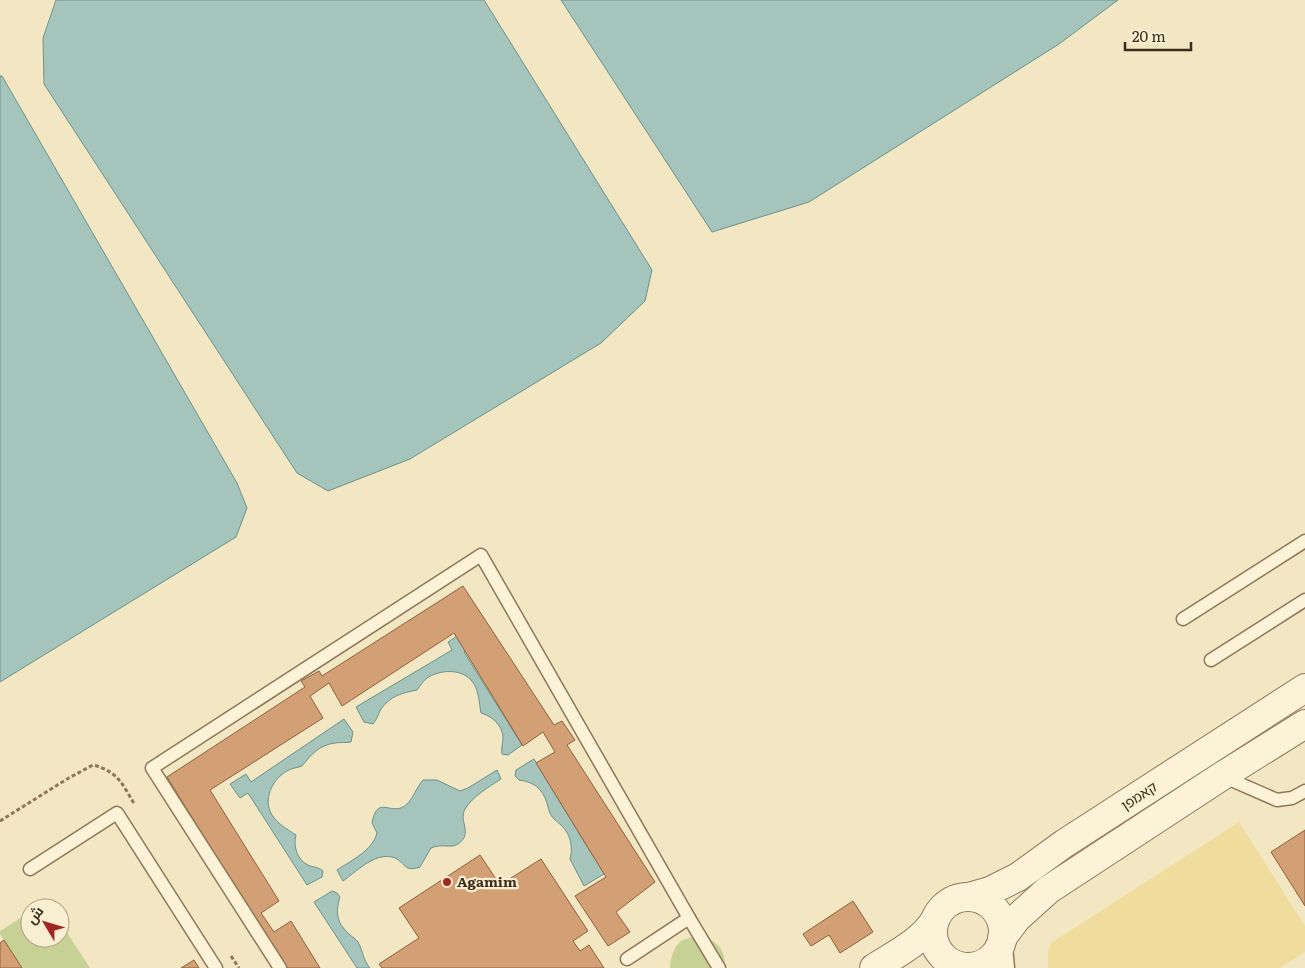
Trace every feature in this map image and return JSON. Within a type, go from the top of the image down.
[{"type":"street","name":"קאמפן","points":[[969,896],[990,891],[1018,877],[1066,843],[1305,688]]},
{"type":"street","name":"קאמפן","points":[[1001,951],[1017,918],[1048,890],[1305,724]]},
{"type":"street","points":[[874,968],[921,938],[928,931],[944,905],[954,899],[969,896],[977,897],[987,902],[996,910],[1001,920],[1003,931],[1001,951],[988,961],[977,966],[961,968],[954,965],[936,949],[932,938],[932,926],[935,920]]},
{"type":"lane","points":[[1183,619],[1305,541]]},
{"type":"lane","points":[[280,968],[152,768],[481,555],[688,918],[719,968]]},
{"type":"lane","points":[[1211,660],[1305,600]]},
{"type":"lane","points":[[1222,776],[1277,800],[1292,798],[1305,790]]},
{"type":"lane","points":[[30,869],[117,813],[216,968]]},
{"type":"lane","points":[[627,958],[688,918]]},
{"type":"green space","points":[[20,918],[20,948],[70,948],[70,937],[90,968],[22,968],[0,934],[0,931]]},
{"type":"green space","points":[[694,937],[707,938],[717,944],[723,954],[725,968],[670,968],[676,946],[681,941]]},
{"type":"sand","points":[[1239,822],[1305,926],[1305,952],[1280,968],[1048,968],[1048,951],[1051,943]]},
{"type":"water","points":[[56,0],[484,0],[652,270],[645,301],[601,343],[410,459],[328,491],[297,473],[44,84],[43,38]]},
{"type":"water","points":[[561,0],[1118,0],[1059,44],[809,202],[712,232]]},
{"type":"water","points":[[0,76],[2,76],[237,483],[247,508],[236,537],[0,682]]},
{"type":"water","points":[[463,632],[472,647],[464,652],[522,745],[508,755],[502,754],[503,737],[501,729],[493,719],[481,713],[474,683],[466,676],[449,671],[432,675],[417,690],[392,698],[381,709],[373,724],[364,722],[356,707],[452,650],[448,642]]},
{"type":"water","points":[[344,719],[353,732],[351,742],[329,744],[320,748],[302,766],[290,769],[282,774],[274,783],[269,794],[268,805],[270,811],[278,822],[296,835],[296,848],[301,860],[323,871],[322,877],[307,885],[248,793],[240,798],[230,784],[246,774],[251,782]]},
{"type":"water","points":[[534,759],[593,856],[614,868],[584,886],[570,859],[571,846],[569,837],[552,816],[543,793],[533,784],[519,780],[515,776],[516,770]]},
{"type":"water","points":[[497,770],[501,779],[477,796],[465,809],[463,818],[465,836],[458,844],[431,848],[420,867],[410,869],[392,857],[385,856],[372,860],[343,881],[337,870],[371,845],[377,833],[372,823],[377,810],[383,807],[396,809],[405,806],[423,780],[437,780],[460,791]]},
{"type":"water","points":[[332,891],[340,897],[337,913],[340,922],[345,930],[358,942],[370,968],[357,968],[314,902]]},
{"type":"building","points":[[463,586],[554,725],[562,721],[575,740],[567,745],[655,882],[616,912],[630,932],[608,946],[575,896],[606,877],[536,763],[555,752],[543,732],[523,746],[454,633],[342,706],[329,683],[310,696],[323,718],[210,790],[279,901],[261,913],[274,932],[291,921],[320,968],[285,968],[167,777],[305,687],[301,681],[319,671],[322,676]]},
{"type":"building","points":[[1305,830],[1305,906],[1271,852]]},
{"type":"building","points":[[480,855],[500,885],[541,859],[588,931],[573,941],[580,951],[589,945],[604,968],[382,968],[379,964],[419,938],[399,908]]},
{"type":"building","points":[[853,901],[873,932],[840,953],[829,935],[811,946],[803,934]]},
{"type":"building","points":[[4,940],[22,968],[0,968],[0,943]]},
{"type":"building","points":[[194,960],[199,968],[181,968]]},
{"type":"place","name":"Agamim","points":[[447,882]]}]
